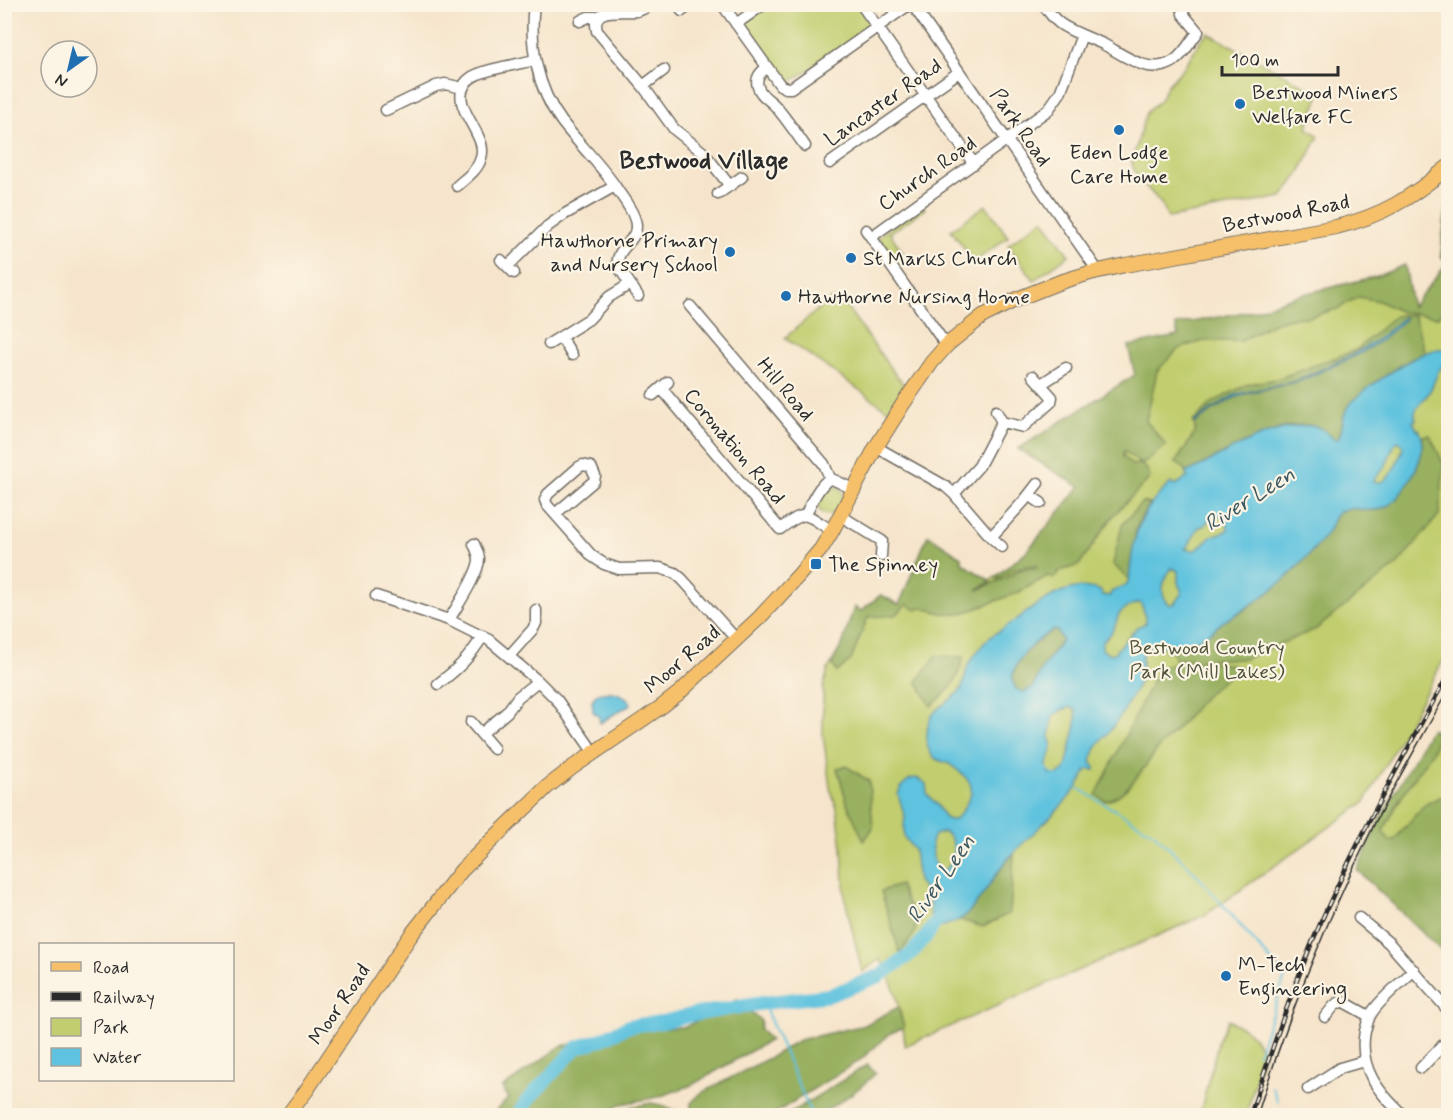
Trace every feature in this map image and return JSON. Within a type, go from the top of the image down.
[{"type":"main road","name":"Bestwood Road","points":[[1117,266],[1353,223],[1394,206],[1449,167]]},
{"type":"main road","name":"Moor Road","points":[[287,1116],[411,935],[461,871],[535,798],[573,767],[661,707],[683,689],[792,584],[821,549],[841,516],[876,447],[919,380],[948,344],[999,307],[1042,289],[1117,266]]},
{"type":"street","points":[[534,4],[535,60],[543,88],[563,123],[606,174],[633,214],[636,223],[635,232],[617,261],[638,296]]},
{"type":"street","points":[[682,11],[692,4]]},
{"type":"street","points":[[722,4],[780,85],[786,88],[791,88],[911,4]]},
{"type":"street","points":[[736,24],[764,4]]},
{"type":"street","points":[[861,4],[974,164]]},
{"type":"street","name":"Park Road","points":[[911,4],[1098,271]]},
{"type":"street","points":[[1043,4],[1060,25],[1138,63],[1154,66],[1168,64],[1180,56],[1198,32],[1183,14],[1182,4]]},
{"type":"street","points":[[580,21],[623,8],[641,10],[650,5]]},
{"type":"street","points":[[598,17],[595,23],[597,31],[643,86],[676,131],[704,153],[730,186]]},
{"type":"street","name":"Church Road","points":[[948,344],[941,338],[868,233],[974,164],[1053,105],[1060,93],[1082,35]]},
{"type":"street","points":[[464,184],[480,163],[483,149],[462,104],[461,96],[467,81],[474,75],[535,60]]},
{"type":"street","points":[[767,67],[759,74],[757,86],[762,95],[774,104],[792,136],[805,146]]},
{"type":"street","points":[[643,86],[664,70]]},
{"type":"street","name":"Lancaster Road","points":[[830,163],[959,72]]},
{"type":"street","points":[[386,110],[436,86],[445,84],[463,88]]},
{"type":"street","points":[[718,195],[742,177]]},
{"type":"street","points":[[508,266],[548,226],[615,186]]},
{"type":"street","points":[[549,344],[589,319],[609,297],[630,284]]},
{"type":"street","name":"Hill Road","points":[[690,306],[824,464],[830,478]]},
{"type":"street","points":[[561,337],[572,355]]},
{"type":"street","points":[[996,411],[1002,422],[1023,427],[1051,402],[1052,397],[1037,380],[1066,368]]},
{"type":"street","name":"Coronation Road","points":[[661,389],[783,532],[798,515],[806,514],[832,531]]},
{"type":"street","points":[[954,494],[979,465],[1002,422]]},
{"type":"street","points":[[876,447],[945,486],[1002,547]]},
{"type":"street","points":[[555,513],[594,481],[595,476],[591,467],[583,465],[579,467],[548,494],[545,500],[547,505],[592,556],[604,564],[619,569],[660,568],[675,573],[736,640]]},
{"type":"street","points":[[806,514],[817,492],[830,478],[855,490]]},
{"type":"street","points":[[991,537],[1038,483]]},
{"type":"street","points":[[1029,495],[1041,503]]},
{"type":"street","points":[[841,516],[882,541],[881,556]]},
{"type":"street","points":[[450,620],[476,570],[485,560],[474,544]]},
{"type":"street","points":[[376,596],[450,620],[483,636],[538,681],[557,700],[594,753]]},
{"type":"street","points":[[509,656],[540,627],[536,610]]},
{"type":"street","points":[[438,684],[447,671],[471,655],[483,636]]},
{"type":"street","points":[[481,734],[507,712],[518,697],[538,681]]},
{"type":"street","points":[[471,722],[494,748]]},
{"type":"street","points":[[1359,918],[1365,930],[1389,943],[1449,1010]]},
{"type":"street","points":[[1398,1114],[1375,1084],[1364,1061],[1363,1042],[1369,1017],[1375,1008],[1414,970]]},
{"type":"street","points":[[1325,1017],[1334,1006],[1342,1001],[1369,1017]]},
{"type":"street","points":[[1421,1068],[1449,1040]]},
{"type":"street","points":[[1308,1089],[1340,1068],[1364,1061]]},
{"type":"street","points":[[1324,1065],[1330,1075]]},
{"type":"green space","points":[[770,4],[859,5],[872,24],[856,38],[789,83],[784,82],[745,26],[746,21]]},
{"type":"green space","points":[[1208,33],[1320,94],[1307,128],[1319,136],[1298,176],[1282,197],[1168,218],[1162,205],[1135,172],[1132,161],[1146,113],[1160,100],[1167,86],[1184,67]]},
{"type":"green space","name":"Bestwood Country Park (Mill Lakes)","points":[[1448,202],[1448,652],[1365,802],[1205,915],[905,1046],[897,1001],[880,959],[862,972],[845,899],[837,809],[830,788],[823,734],[823,688],[828,669],[843,643],[854,607],[861,611],[881,595],[899,605],[928,535],[961,557],[962,563],[990,581],[1027,551],[1080,487],[1018,449],[1135,375],[1129,347],[1178,336],[1176,325],[1256,310],[1296,296],[1378,276],[1405,265],[1412,307],[1445,266],[1441,255]]},
{"type":"green space","points":[[1448,202],[1448,304],[1438,317],[1401,312],[1379,301],[1359,297],[1340,308],[1309,317],[1291,318],[1273,323],[1241,341],[1204,341],[1177,350],[1157,371],[1146,421],[1166,445],[1142,465],[1124,451],[1123,456],[1131,464],[1138,463],[1147,469],[1150,478],[1113,516],[1079,565],[1057,572],[1058,575],[1054,578],[1048,576],[1019,592],[959,614],[922,608],[916,610],[907,604],[896,615],[868,617],[851,660],[837,672],[832,664],[843,643],[854,607],[861,611],[881,595],[899,605],[928,535],[961,557],[962,563],[989,580],[990,582],[978,590],[1019,570],[1037,568],[1037,566],[1023,566],[997,579],[996,577],[1027,551],[1080,487],[1018,449],[1135,375],[1128,346],[1178,336],[1176,325],[1256,310],[1296,296],[1378,276],[1405,265],[1412,307],[1445,266],[1441,255]]},
{"type":"green space","points":[[922,204],[925,209],[890,233],[903,253],[893,260],[878,237]]},
{"type":"green space","points":[[986,205],[1008,237],[974,262],[951,230]]},
{"type":"green space","points":[[1043,219],[1069,255],[1034,280],[1008,245]]},
{"type":"green space","points":[[830,299],[841,299],[905,386],[888,410],[785,338]]},
{"type":"green space","points":[[1414,315],[1425,353],[1407,362],[1360,395],[1344,415],[1338,439],[1334,440],[1320,428],[1306,425],[1289,427],[1252,439],[1187,472],[1176,462],[1195,433],[1193,422],[1213,402],[1248,384],[1277,379],[1356,350],[1395,316]],"holes":[[[1403,318],[1405,319],[1380,341],[1359,354],[1300,381],[1234,398],[1195,423],[1233,396],[1296,381],[1354,354],[1377,340]]]},
{"type":"green space","points":[[1430,435],[1444,465],[1439,515],[1397,565],[1316,629],[1244,659],[1174,659],[1173,650],[1211,631],[1225,620],[1241,612],[1291,574],[1328,531],[1334,517],[1339,512],[1352,508],[1377,510],[1391,504],[1409,481],[1423,446],[1422,436]]},
{"type":"green space","points":[[833,486],[840,488],[844,497],[835,513],[828,515],[820,510],[820,499],[827,489]]},
{"type":"green space","points":[[1142,502],[1150,504],[1139,521],[1136,531],[1129,580],[1113,564],[1122,525]]},
{"type":"green space","points":[[1053,630],[1057,631],[1062,640],[1043,667],[1034,685],[1027,691],[1022,692],[1016,689],[1013,681],[1014,672],[1023,655],[1038,640]]},
{"type":"green space","points":[[936,656],[964,657],[952,685],[931,706],[917,681]]},
{"type":"green space","points":[[1178,662],[1215,662],[1244,668],[1229,674],[1205,697],[1121,793],[1105,801],[1096,795],[1158,670]]},
{"type":"green space","points":[[1448,708],[1448,741],[1443,756],[1448,765],[1448,799],[1440,797],[1425,805],[1394,840],[1390,841],[1383,832],[1438,736],[1435,732]]},
{"type":"green space","points":[[1431,728],[1438,735],[1432,752],[1398,802],[1383,832],[1390,841],[1394,840],[1424,805],[1440,797],[1448,799],[1448,957],[1357,870],[1379,821]]},
{"type":"green space","points":[[846,766],[869,781],[873,828],[864,841],[848,806],[837,768]]},
{"type":"green space","points":[[1014,853],[1010,913],[983,927],[960,920],[975,904]]},
{"type":"green space","points":[[900,885],[918,920],[914,934],[900,954],[881,891]]},
{"type":"green space","points":[[737,1000],[734,1012],[750,1011],[761,1021],[760,1030],[770,1040],[692,1085],[658,1097],[621,1104],[604,1115],[491,1115],[509,1098],[502,1088],[561,1046],[642,1029],[685,1027]]},
{"type":"green space","points":[[898,1007],[904,1027],[891,1033],[860,1060],[772,1115],[690,1115],[691,1103],[701,1093],[799,1040],[865,1025]]},
{"type":"green space","points":[[1228,1020],[1247,1030],[1264,1051],[1246,1115],[1197,1115],[1200,1113],[1219,1039]]},
{"type":"green space","points":[[867,1065],[876,1073],[840,1102],[813,1115],[787,1115]]},
{"type":"green space","points":[[651,1103],[665,1106],[682,1115],[618,1115],[631,1107]]},
{"type":"water","points":[[1404,317],[1405,319],[1380,341],[1359,354],[1300,381],[1234,398],[1194,422],[1233,396],[1296,381],[1354,354],[1377,340]]},
{"type":"water","points":[[1438,349],[1448,349],[1448,361],[1438,372],[1431,390],[1415,412],[1416,420],[1413,421],[1417,430],[1419,429],[1423,448],[1417,467],[1395,500],[1381,509],[1353,508],[1337,514],[1322,539],[1284,580],[1214,630],[1183,646],[1166,651],[1167,648],[1158,644],[1156,647],[1147,646],[1142,656],[1142,677],[1122,714],[1095,751],[1091,762],[1095,770],[1087,770],[1060,808],[1014,852],[964,917],[936,929],[930,924],[929,897],[918,881],[914,850],[904,837],[905,817],[898,794],[909,780],[913,778],[922,780],[926,784],[927,794],[945,818],[950,820],[957,818],[967,804],[971,794],[971,785],[953,766],[932,756],[927,744],[927,729],[934,713],[961,689],[967,667],[985,642],[1039,603],[1063,591],[1088,588],[1110,596],[1111,592],[1126,585],[1129,580],[1135,538],[1144,515],[1171,483],[1174,486],[1188,477],[1185,473],[1250,440],[1278,430],[1313,426],[1324,430],[1334,439],[1338,439],[1347,408],[1352,402],[1403,365],[1422,354]],"holes":[[[1398,441],[1403,448],[1392,471],[1383,481],[1373,481],[1385,467]],[[1222,516],[1226,519],[1228,528],[1227,531],[1212,536],[1196,550],[1185,549],[1198,528],[1205,525],[1210,518]],[[1172,568],[1178,571],[1181,594],[1174,604],[1170,605],[1163,592],[1166,577]],[[1140,603],[1146,623],[1137,627],[1111,654],[1103,651],[1102,642],[1111,633],[1119,614],[1126,608]],[[1053,630],[1057,631],[1062,640],[1043,667],[1034,685],[1024,692],[1016,689],[1013,681],[1014,672],[1017,663],[1038,640]],[[1070,707],[1076,711],[1076,726],[1065,770],[1054,775],[1048,773],[1047,764],[1052,750],[1050,735],[1054,715]],[[944,832],[951,840],[954,849],[948,868],[941,871],[934,863],[931,842],[934,835]]]},
{"type":"water","points":[[611,692],[626,697],[631,704],[600,723],[599,716],[593,712],[592,700],[597,694]]},
{"type":"waterway","points":[[1046,769],[1056,776]]},
{"type":"waterway","points":[[1074,786],[1154,833],[1195,873],[1285,977],[1258,1054]]},
{"type":"waterway","name":"River Leen","points":[[518,1116],[526,1102],[576,1048],[600,1040],[629,1026],[663,1022],[763,1003],[830,995],[879,976],[910,955],[928,934],[943,911]]},
{"type":"waterway","points":[[763,1003],[812,1116]]},
{"type":"waterway","points":[[1272,1087],[1278,1102]]},
{"type":"tram line","points":[[1257,1116],[1296,1004],[1341,894],[1384,806],[1448,690]]},
{"type":"railway","points":[[1250,1116],[1289,1001],[1323,917],[1376,808],[1448,675]]},
{"type":"place","name":"Bestwood Miners Welfare FC","points":[[1240,104]]},
{"type":"place","name":"Eden Lodge Care Home","points":[[1119,130]]},
{"type":"place","name":"Hawthorne Primary and Nursery School","points":[[730,252]]},
{"type":"place","name":"St Marks Church","points":[[851,258]]},
{"type":"place","name":"Hawthorne Nursing Home","points":[[786,296]]},
{"type":"place","name":"The Spinney","points":[[816,564]]},
{"type":"place","name":"M-Tech Engineering","points":[[1226,976]]},
{"type":"district","name":"Bestwood Village","points":[[704,160]]}]
